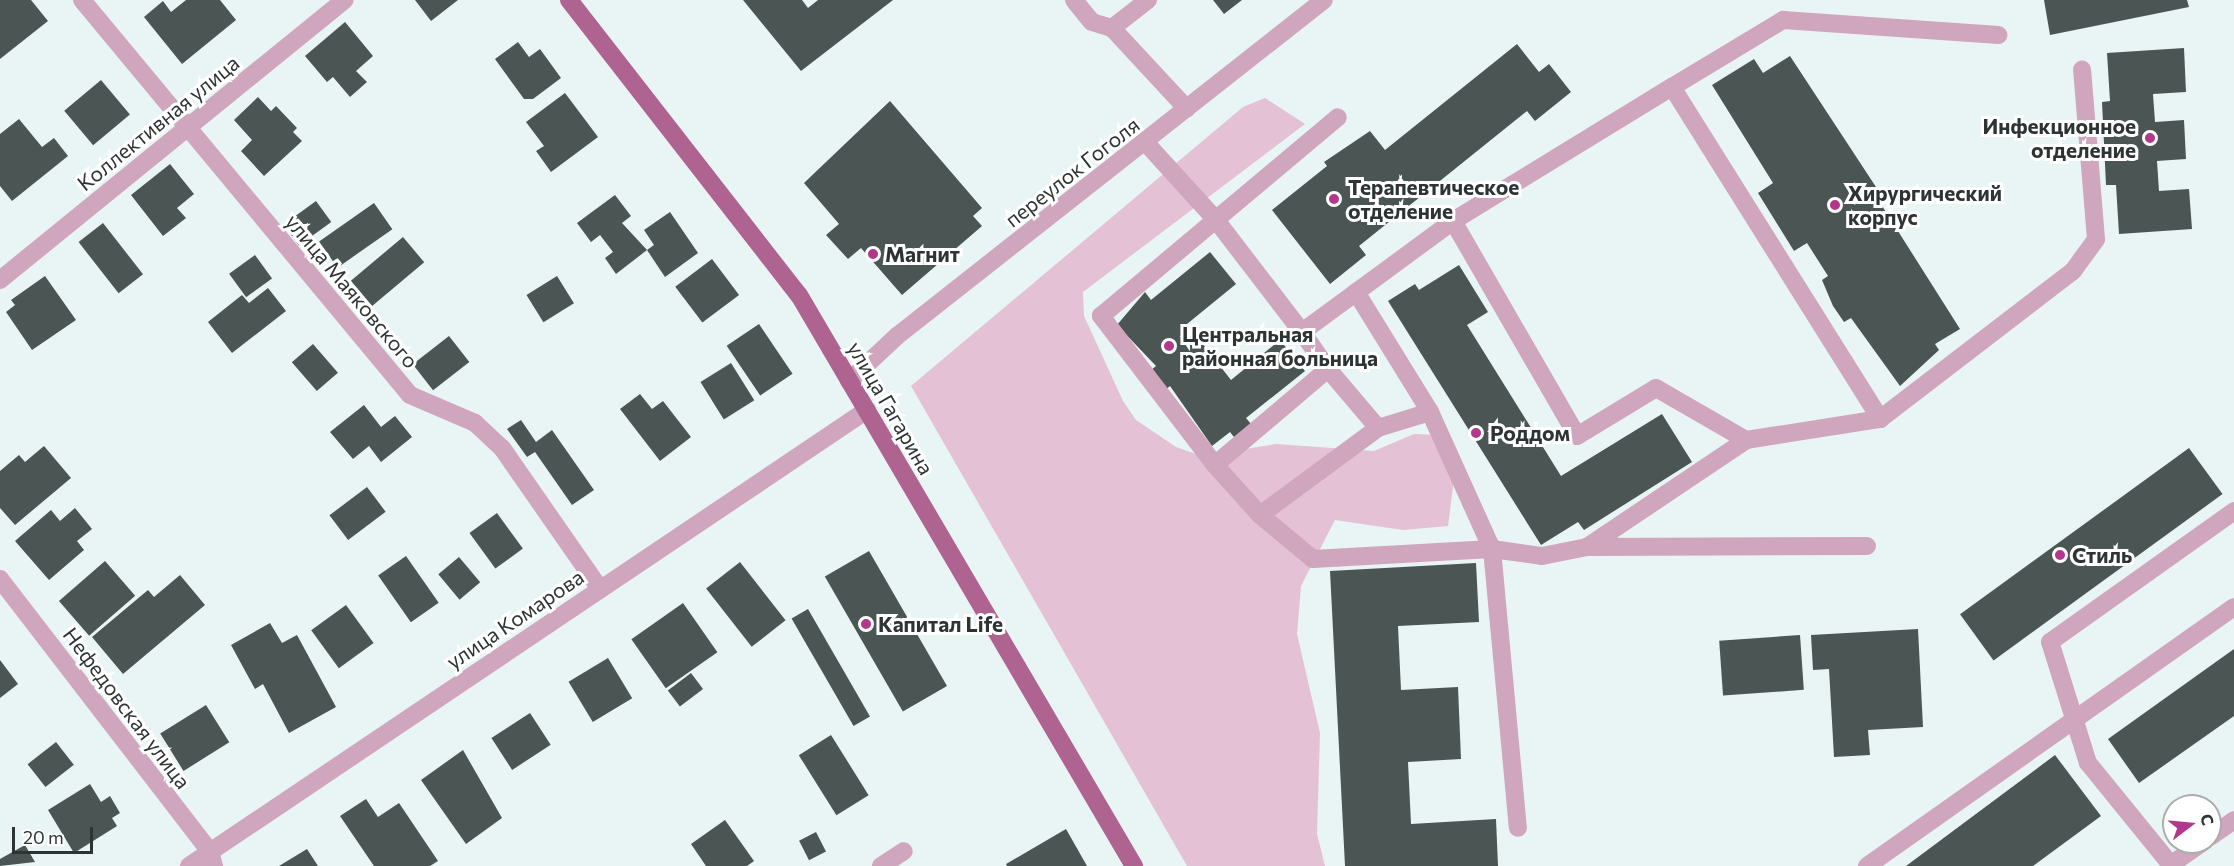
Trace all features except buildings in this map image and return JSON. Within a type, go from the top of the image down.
[{"type":"main road","name":"улица Гагарина","points":[[569,0],[799,295],[1134,866]]},
{"type":"street","name":"улица Маяковского","points":[[82,0],[186,129],[410,395],[476,423],[502,448],[600,589]]},
{"type":"street","name":"Коллективная улица","points":[[0,280],[345,0]]},
{"type":"street","points":[[1074,0],[1092,22],[1112,28],[1187,109]]},
{"type":"street","points":[[1112,28],[1148,0]]},
{"type":"street","name":"переулок Гоголя","points":[[849,381],[897,336],[1146,143],[1324,0]]},
{"type":"street","points":[[1302,332],[1453,221],[1783,20],[1998,35]]},
{"type":"street","points":[[1587,547],[1746,440],[1880,419],[2073,272],[2096,239],[2082,70]]},
{"type":"street","points":[[1672,87],[1880,419]]},
{"type":"street","points":[[1338,117],[1101,316],[1215,465],[1260,515],[1313,559],[1492,549],[1542,556],[1587,547],[1867,546]]},
{"type":"street","points":[[1146,143],[1216,220],[1328,369],[1378,428]]},
{"type":"street","points":[[1453,221],[1577,436],[1656,388],[1746,440]]},
{"type":"street","points":[[1356,292],[1430,412],[1492,549],[1518,828]]},
{"type":"street","points":[[1215,465],[1328,369]]},
{"type":"street","name":"улица Комарова","points":[[189,866],[212,859],[600,589],[867,410]]},
{"type":"street","points":[[1260,515],[1378,428],[1430,412]]},
{"type":"street","points":[[2186,854],[2170,865],[2088,763],[2050,642],[2234,511]]},
{"type":"street","name":"Нефедовская улица","points":[[0,579],[212,859]]},
{"type":"street","points":[[1867,866],[2234,607]]},
{"type":"street","points":[[881,866],[904,851]]},
{"type":"shaded area","points":[[1265,98],[1305,124],[1083,292],[1084,316],[1123,401],[1136,420],[1176,447],[1202,456],[1276,444],[1374,451],[1414,434],[1436,435],[1454,479],[1448,526],[1403,530],[1335,520],[1301,586],[1297,634],[1320,733],[1317,834],[1325,866],[1187,866],[911,386],[1243,107]]},
{"type":"place","name":"Инфекционное отделение","points":[[2150,138]]},
{"type":"place","name":"Терапевтическое отделение","points":[[1334,199]]},
{"type":"place","name":"Хирургический корпус","points":[[1835,205]]},
{"type":"place","name":"Магнит","points":[[873,254]]},
{"type":"place","name":"Центральная районная больница","points":[[1169,346]]},
{"type":"place","name":"Роддом","points":[[1476,433]]},
{"type":"place","name":"Стиль","points":[[2060,555]]},
{"type":"place","name":"Капитал Life","points":[[866,624]]}]
